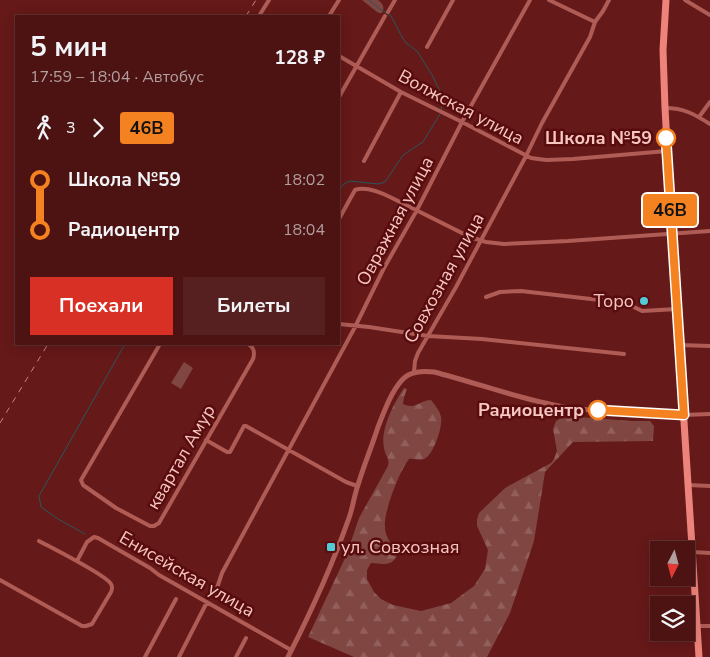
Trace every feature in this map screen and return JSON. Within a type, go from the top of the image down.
[{"type":"highway","points":[[666,0],[663,50],[667,151],[691,541]]},
{"type":"highway","points":[[694,586],[699,657]]},
{"type":"main road","points":[[414,372],[434,372],[527,399],[566,407],[684,415]]},
{"type":"main road","name":"Совхозная улица","points":[[288,657],[325,581],[350,516],[358,486],[385,408],[400,381],[414,372]]},
{"type":"street","points":[[260,15],[268,0]]},
{"type":"street","points":[[330,15],[339,0]]},
{"type":"street","points":[[340,95],[395,0]]},
{"type":"street","points":[[427,47],[453,0]]},
{"type":"street","name":"Овражная улица","points":[[217,588],[222,572],[355,327],[384,268],[417,210],[462,122],[530,0]]},
{"type":"street","points":[[549,0],[595,22]]},
{"type":"street","name":"Совхозная улица","points":[[414,372],[418,353],[587,43],[595,22],[609,0]]},
{"type":"street","points":[[685,0],[710,15]]},
{"type":"street","name":"Волжская улица","points":[[340,57],[402,92],[526,156],[537,159],[573,159],[667,151]]},
{"type":"street","points":[[364,161],[402,92]]},
{"type":"street","points":[[699,117],[710,102]]},
{"type":"street","points":[[665,108],[680,109],[710,124]]},
{"type":"street","points":[[340,218],[355,190],[363,188],[382,193],[470,237],[493,244],[710,231]]},
{"type":"street","points":[[486,297],[500,292],[521,291],[628,303],[642,311],[677,309]]},
{"type":"street","points":[[340,324],[428,336],[499,340],[624,354]]},
{"type":"street","name":"квартал Амур","points":[[159,345],[83,477],[82,482],[83,485],[116,508],[150,526],[159,523],[254,359],[254,350],[250,345]]},
{"type":"street","points":[[679,345],[710,346]]},
{"type":"street","points":[[684,415],[710,414]]},
{"type":"street","points":[[206,440],[230,452],[244,426],[246,426],[346,482],[358,486]]},
{"type":"street","points":[[688,485],[710,486]]},
{"type":"street","name":"Енисейская улица","points":[[77,561],[87,542],[94,537],[98,538],[292,650]]},
{"type":"street","points":[[0,580],[82,626],[90,626],[94,622],[111,592],[112,587],[108,581],[77,561],[39,541]]},
{"type":"street","points":[[695,552],[710,553]]},
{"type":"street","points":[[145,657],[176,599]]},
{"type":"street","points":[[179,657],[207,602]]},
{"type":"street","points":[[697,626],[710,626]]},
{"type":"street","points":[[236,657],[246,638]]},
{"type":"green space","points":[[362,0],[378,0],[383,6],[382,13],[377,12]]},
{"type":"green space","points":[[184,362],[193,368],[181,389],[171,383]]},
{"type":"green space","points":[[404,388],[407,389],[403,404],[411,406],[431,400],[437,408],[441,422],[437,441],[431,453],[424,459],[409,459],[401,472],[393,492],[385,527],[388,539],[397,553],[396,556],[391,563],[371,563],[367,570],[367,579],[374,592],[381,599],[393,605],[421,611],[451,603],[474,586],[485,569],[488,550],[477,526],[479,513],[505,488],[551,463],[557,451],[553,429],[556,421],[565,416],[650,421],[654,426],[653,441],[573,442],[545,472],[534,541],[510,613],[487,657],[354,657],[308,637],[346,556],[359,518],[388,466],[383,441],[384,433],[392,409]]},
{"type":"waterway","points":[[369,0],[391,16],[406,43],[417,51],[439,89],[442,103],[441,110]]},
{"type":"waterway","points":[[340,189],[350,181],[378,184],[385,182],[403,155],[423,142],[440,114]]},
{"type":"waterway","points":[[85,534],[41,507],[39,496],[124,345]]},
{"type":"railway","points":[[247,15],[256,0]]},
{"type":"railway","points":[[0,423],[47,345]]},
{"type":"bus line","name":"46В","points":[[598,410],[684,415],[666,138]]},
{"type":"place","name":"Школа №59","points":[[666,138]]},
{"type":"place","name":"Торо","points":[[644,301]]},
{"type":"place","name":"Радиоцентр","points":[[598,410]]},
{"type":"place","name":"ул. Совхозная","points":[[331,547]]}]
